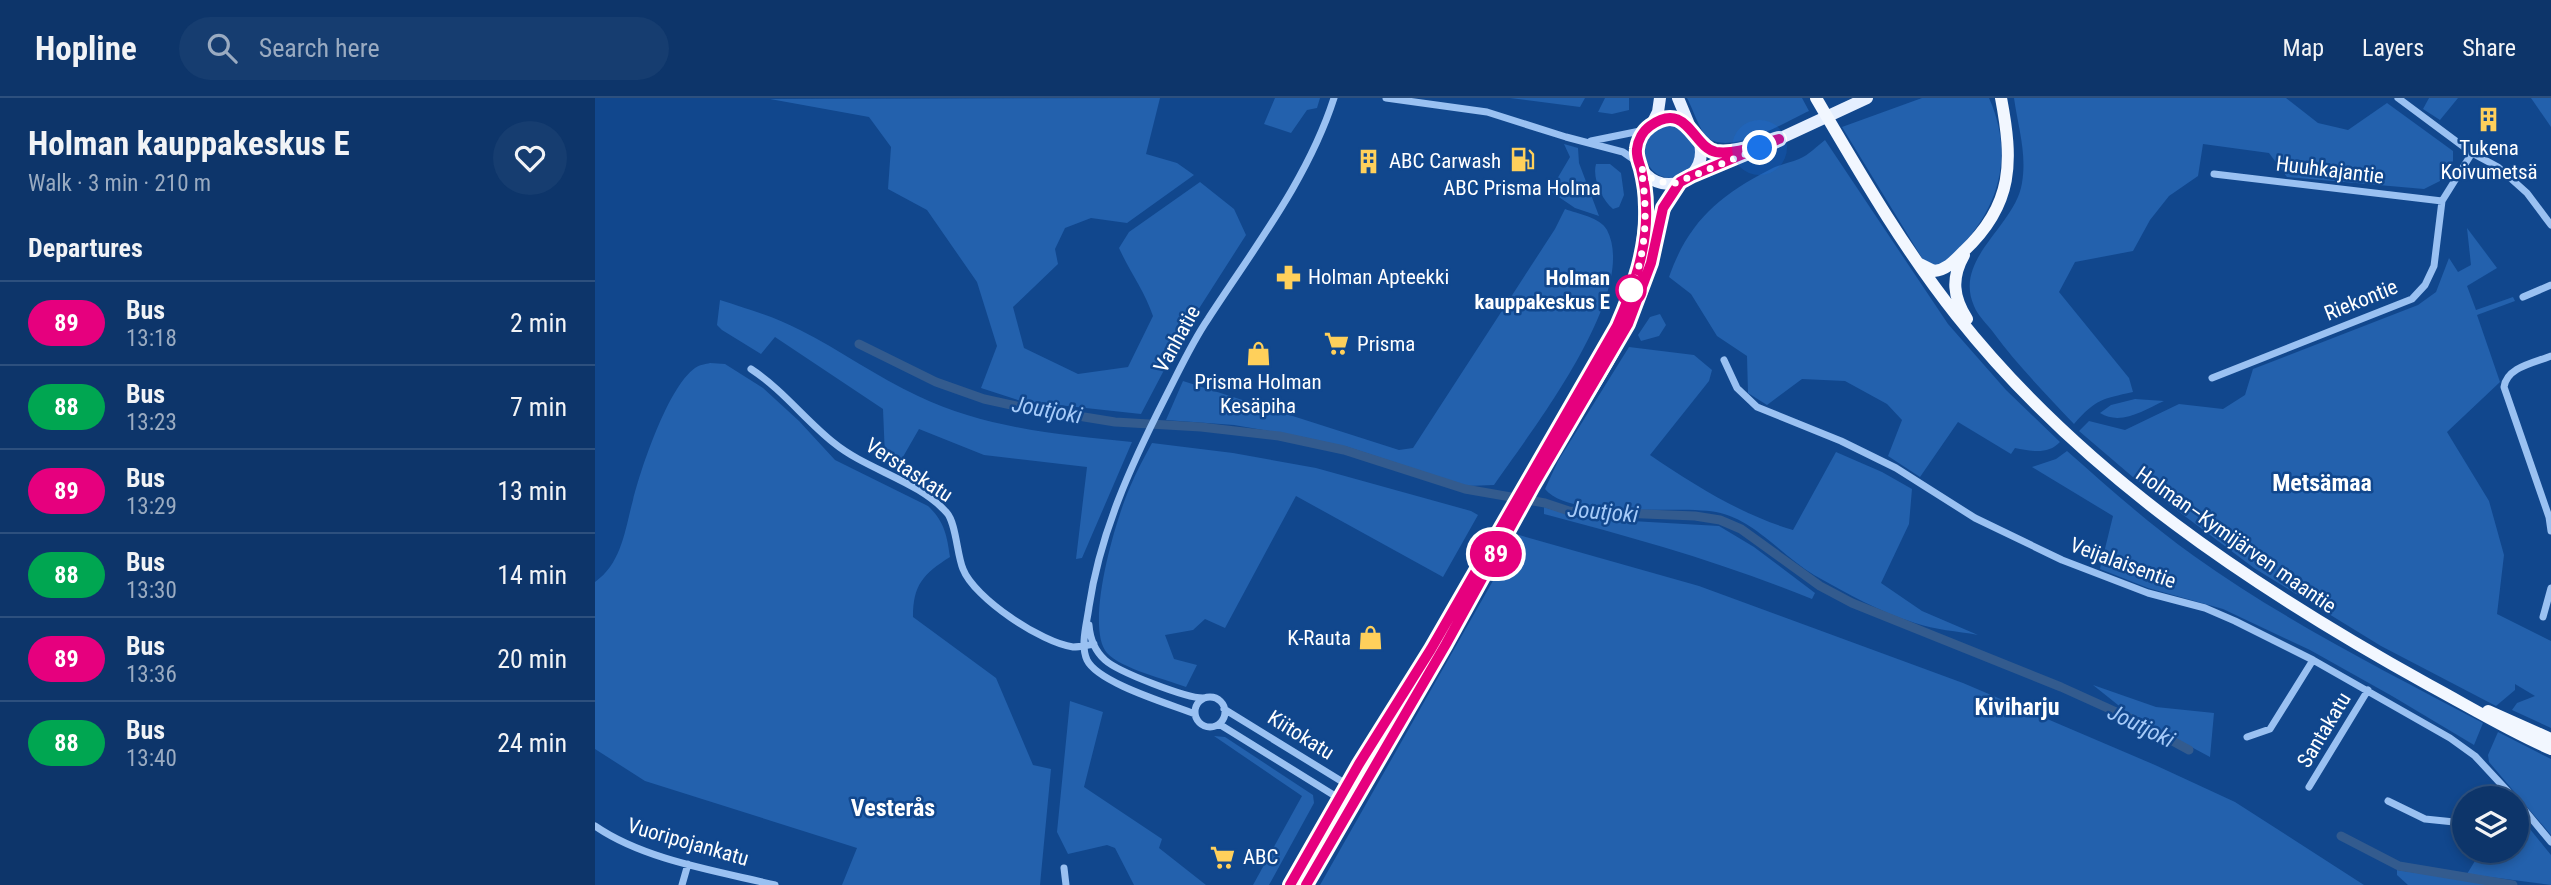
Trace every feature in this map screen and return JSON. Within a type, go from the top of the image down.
[{"type":"highway","name":"Holman–Kymijärven maantie","points":[[1816,98],[1913,258],[1994,360],[2062,430],[2151,507],[2287,603],[2500,726],[2551,749]]},
{"type":"highway","points":[[1995,98],[2006,124]]},
{"type":"highway","points":[[1994,360],[1963,313],[1955,294],[1955,278],[1970,246],[1992,219],[2005,191],[2010,161],[2001,98]]},
{"type":"highway","points":[[1913,258],[1928,270],[1940,270],[1970,246]]},
{"type":"highway","name":"Holman–Kymijärven maantie","points":[[2430,685],[2551,739]]},
{"type":"main road","points":[[1290,885],[1346,784],[1507,525],[1617,326],[1635,281],[1646,229],[1646,207],[1637,146],[1658,112],[1660,98]]},
{"type":"main road","points":[[1678,98],[1691,128],[1708,149],[1720,152],[1779,139]]},
{"type":"main road","points":[[1640,166],[1659,183],[1685,179],[1867,98]]},
{"type":"main road","points":[[1834,114],[1876,98]]},
{"type":"main road","points":[[1649,127],[1671,120],[1691,128]]},
{"type":"main road","points":[[1530,484],[1628,324],[1651,263],[1663,208],[1701,157],[1699,141]]},
{"type":"main road","points":[[1306,885],[1446,644],[1507,525]]},
{"type":"street","name":"Vanhatie","points":[[1085,646],[1088,614],[1105,532],[1124,485],[1206,321],[1269,226],[1311,156],[1335,98]]},
{"type":"street","points":[[1387,98],[1487,112],[1623,152],[1640,166]]},
{"type":"street","points":[[2398,98],[2472,153],[2498,167],[2517,184],[2551,225]]},
{"type":"street","points":[[1586,142],[1649,127]]},
{"type":"street","name":"Riekontie","points":[[2212,378],[2412,299],[2425,285],[2434,266],[2442,201],[2472,153]]},
{"type":"street","name":"Huuhkajantie","points":[[2214,174],[2442,201]]},
{"type":"street","points":[[2523,297],[2551,285]]},
{"type":"street","points":[[2551,356],[2511,372],[2505,378],[2504,387],[2549,517],[2551,531]]},
{"type":"street","name":"Veijalaisentie","points":[[1724,360],[1737,388],[1757,407],[1841,441],[1896,468],[1975,518],[2087,570],[2148,593],[2225,616],[2313,660],[2450,737],[2475,756],[2501,786]]},
{"type":"street","name":"Verstaskatu","points":[[751,369],[770,381],[835,445],[924,495],[949,514],[963,569],[972,585],[988,602],[1053,640],[1073,646],[1094,644]]},
{"type":"street","points":[[2543,617],[2551,589]]},
{"type":"street","name":"Vanhatie","points":[[1088,614],[1089,631],[1094,644]]},
{"type":"street","points":[[1094,644],[1113,666],[1189,695],[1217,699],[1224,709],[1224,717],[1219,724],[1205,726],[1198,721],[1196,705],[1203,698]]},
{"type":"street","points":[[1085,646],[1087,660],[1103,677],[1195,713]]},
{"type":"street","points":[[2247,737],[2270,729],[2313,660]]},
{"type":"street","name":"Santakatu","points":[[2309,788],[2368,690]]},
{"type":"street","name":"Kiitokatu","points":[[1224,709],[1359,792]]},
{"type":"street","name":"Kiitokatu","points":[[1219,724],[1351,806]]},
{"type":"street","points":[[2388,801],[2425,819],[2452,822]]},
{"type":"street","name":"Veijalaisentie","points":[[2529,817],[2551,842]]},
{"type":"street","name":"Vuoripojankatu","points":[[595,826],[628,846],[775,885]]},
{"type":"street","points":[[682,885],[688,864]]},
{"type":"street","points":[[1064,868],[1066,885]]},
{"type":"shaded area","points":[[1160,98],[1146,154],[1177,163],[1194,175],[1127,223],[1091,218],[1065,228],[1055,249],[1058,264],[1013,307],[1024,348],[1078,374],[1128,367],[1153,316],[1119,248],[1129,232],[1200,182],[1234,209],[1246,235],[1184,332],[1141,414],[1021,401],[981,388],[997,346],[977,282],[927,210],[888,189],[891,147],[869,117],[770,99]]},
{"type":"shaded area","points":[[1275,98],[1320,98],[1317,108],[1307,110],[1291,133],[1264,124]]},
{"type":"shaded area","points":[[1510,98],[1585,98],[1580,107]]},
{"type":"shaded area","points":[[1605,98],[1629,98],[1629,110],[1612,114],[1598,112]]},
{"type":"shaded area","points":[[1687,98],[1802,98],[1809,111],[1758,135],[1729,143],[1717,142],[1704,134]]},
{"type":"shaded area","points":[[1922,98],[1989,98],[2001,145],[2001,168],[1996,190],[1987,210],[1975,230],[1941,265],[1929,265],[1922,258],[1842,127]]},
{"type":"shaded area","points":[[2014,98],[2286,98],[2318,123],[2348,130],[2387,103],[2453,151],[2453,161],[2440,181],[2424,189],[2287,177],[2269,153],[2203,144],[2198,176],[2169,196],[2150,220],[2133,251],[2075,262],[2059,292],[2129,378],[2133,392],[2100,401],[2074,424],[2022,368],[1980,317],[1970,289],[1978,258],[2009,214],[2022,183],[2023,151]]},
{"type":"shaded area","points":[[2429,98],[2458,98],[2440,120],[2423,109]]},
{"type":"shaded area","points":[[2531,98],[2551,98],[2551,127]]},
{"type":"shaded area","points":[[1671,126],[1690,133],[1697,152],[1690,171],[1671,178],[1652,171],[1645,152],[1652,133]]},
{"type":"shaded area","points":[[1825,140],[1948,324],[2006,390],[2060,442],[2055,446],[2039,451],[2015,448],[2011,454],[1958,422],[1920,477],[1888,456],[1902,420],[1887,404],[1845,381],[1802,379],[1767,405],[1748,393],[1747,356],[1717,336],[1691,294],[1669,277],[1685,241],[1720,201],[1769,170],[1810,153]]},
{"type":"shaded area","points":[[1564,144],[1578,148],[1579,163],[1599,216],[1575,208],[1550,191],[1570,157]]},
{"type":"shaded area","points":[[1596,164],[1610,164],[1621,173],[1624,195],[1619,207],[1613,209],[1602,194],[1595,176]]},
{"type":"shaded area","points":[[1565,209],[1594,219],[1607,230],[1613,257],[1608,289],[1595,325],[1576,362],[1554,399],[1494,485],[1467,486],[1348,447],[1303,437],[1234,425],[1166,420],[1183,381],[1399,450],[1413,448],[1555,229]]},
{"type":"shaded area","points":[[2467,228],[2497,268],[2467,286],[2476,310],[2513,297],[2515,301],[2477,315],[2500,382],[2447,432],[2489,501],[2504,555],[2497,614],[2551,641],[2551,728],[2512,710],[2517,703],[2535,696],[2515,684],[2515,690],[2496,706],[2381,646],[2254,568],[2134,478],[2079,431],[2089,421],[2125,430],[2179,404],[2223,409],[2245,395],[2253,369],[2418,305],[2436,292],[2449,258],[2458,272],[2471,265]]},
{"type":"shaded area","points":[[720,300],[791,325],[903,389],[969,416],[1023,428],[1132,442],[1082,558],[1076,559],[1087,467],[984,455],[919,429],[900,462],[885,457],[883,409],[775,337],[761,354],[722,330],[717,325]]},
{"type":"shaded area","points":[[1660,314],[1666,325],[1659,336],[1641,341],[1638,335],[1650,317]]},
{"type":"shaded area","points":[[1629,347],[1694,355],[1712,370],[1709,381],[1650,455],[1737,508],[1793,530],[1836,452],[1882,472],[1912,489],[1909,524],[1881,583],[1922,611],[1978,635],[1923,625],[1863,602],[1814,575],[1755,530],[1730,516],[1698,510],[1625,510],[1577,505],[1558,499],[1545,489],[1558,461]]},
{"type":"shaded area","points":[[710,363],[725,364],[763,388],[799,421],[835,460],[928,506],[938,517],[946,535],[950,557],[921,581],[913,606],[913,617],[996,678],[1033,765],[1051,769],[1040,885],[842,885],[857,848],[645,781],[595,749],[595,582],[617,555],[642,469],[675,392],[697,367]]},
{"type":"shaded area","points":[[2135,399],[2164,401],[2124,417],[2108,417],[2100,413],[2111,405]]},
{"type":"shaded area","points":[[1152,443],[1233,453],[1316,468],[1478,515],[1443,577],[1296,496],[1225,628],[1205,619],[1193,630],[1165,635],[1174,659],[1197,665],[1186,687],[1144,673],[1114,659],[1107,653],[1101,639],[1100,597],[1117,522],[1137,470]]},
{"type":"shaded area","points":[[2067,451],[2161,531],[2229,580],[2336,644],[2483,723],[2474,745],[2310,650],[2223,609],[2148,588],[2100,569],[2113,516],[2032,467],[2056,459]]},
{"type":"shaded area","points":[[1544,507],[1579,518],[1719,526],[1754,547],[1815,593],[1812,599],[1679,552],[1544,514]]},
{"type":"shaded area","points":[[1519,535],[1699,586],[1963,683],[2235,802],[2364,885],[1320,885]]},
{"type":"shaded area","points":[[2093,685],[2156,707],[2214,713],[2210,757],[2128,713]]},
{"type":"shaded area","points":[[1070,701],[1103,712],[1084,787],[1162,839],[1159,848],[1206,885],[1134,885],[1115,848],[1107,845],[1068,854],[1057,832]]},
{"type":"shaded area","points":[[2498,732],[2551,759],[2551,835],[2529,809],[2529,786],[2509,786],[2489,762],[2488,755]]},
{"type":"shaded area","points":[[1214,736],[1225,737],[1313,795],[1314,803],[1269,885],[1253,885],[1302,796]]},
{"type":"shaded area","points":[[2529,828],[2551,855],[2551,885],[2467,874],[2474,863],[2529,863]]},
{"type":"shaded area","points":[[2397,870],[2497,885],[2408,885],[2397,875]]},
{"type":"waterway","name":"Joutjoki","points":[[859,344],[936,382],[984,399],[1016,406],[1115,422],[1201,427],[1279,436],[1344,450],[1465,489],[1545,503],[1569,511],[1695,516],[1720,520],[1741,529],[1820,586],[1852,603],[2061,687],[2134,720],[2189,750]]},
{"type":"waterway","name":"Joutjoki","points":[[2341,836],[2399,866],[2513,885]]},
{"type":"bus line","name":"89","points":[[1290,885],[1359,764],[1431,649],[1617,326],[1635,281],[1646,229],[1644,187],[1637,153],[1642,135],[1652,124],[1671,120],[1691,128],[1699,141],[1712,151],[1729,152],[1779,139],[1691,176],[1680,182],[1669,196],[1663,208],[1651,263],[1628,324],[1306,885]]},
{"type":"place","name":"Tukena Koivumetsä","points":[[2489,119]]},
{"type":"place","name":"ABC Prisma Holma","points":[[1522,159]]},
{"type":"place","name":"ABC Carwash","points":[[1369,161]]},
{"type":"place","name":"Holman Apteekki","points":[[1288,277]]},
{"type":"place","name":"Holman kauppakeskus E","points":[[1631,290]]},
{"type":"place","name":"Prisma","points":[[1337,344]]},
{"type":"place","name":"Prisma Holman Kesäpiha","points":[[1258,353]]},
{"type":"place","name":"K-Rauta","points":[[1371,638]]},
{"type":"place","name":"ABC","points":[[1223,857]]},
{"type":"district","name":"Metsämaa","points":[[2322,483]]},
{"type":"district","name":"Kiviharju","points":[[2017,707]]},
{"type":"district","name":"Vesterås","points":[[893,808]]},
{"type":"route","points":[[1631,290],[1646,229],[1641,168],[1659,183],[1673,184],[1760,148]]}]
